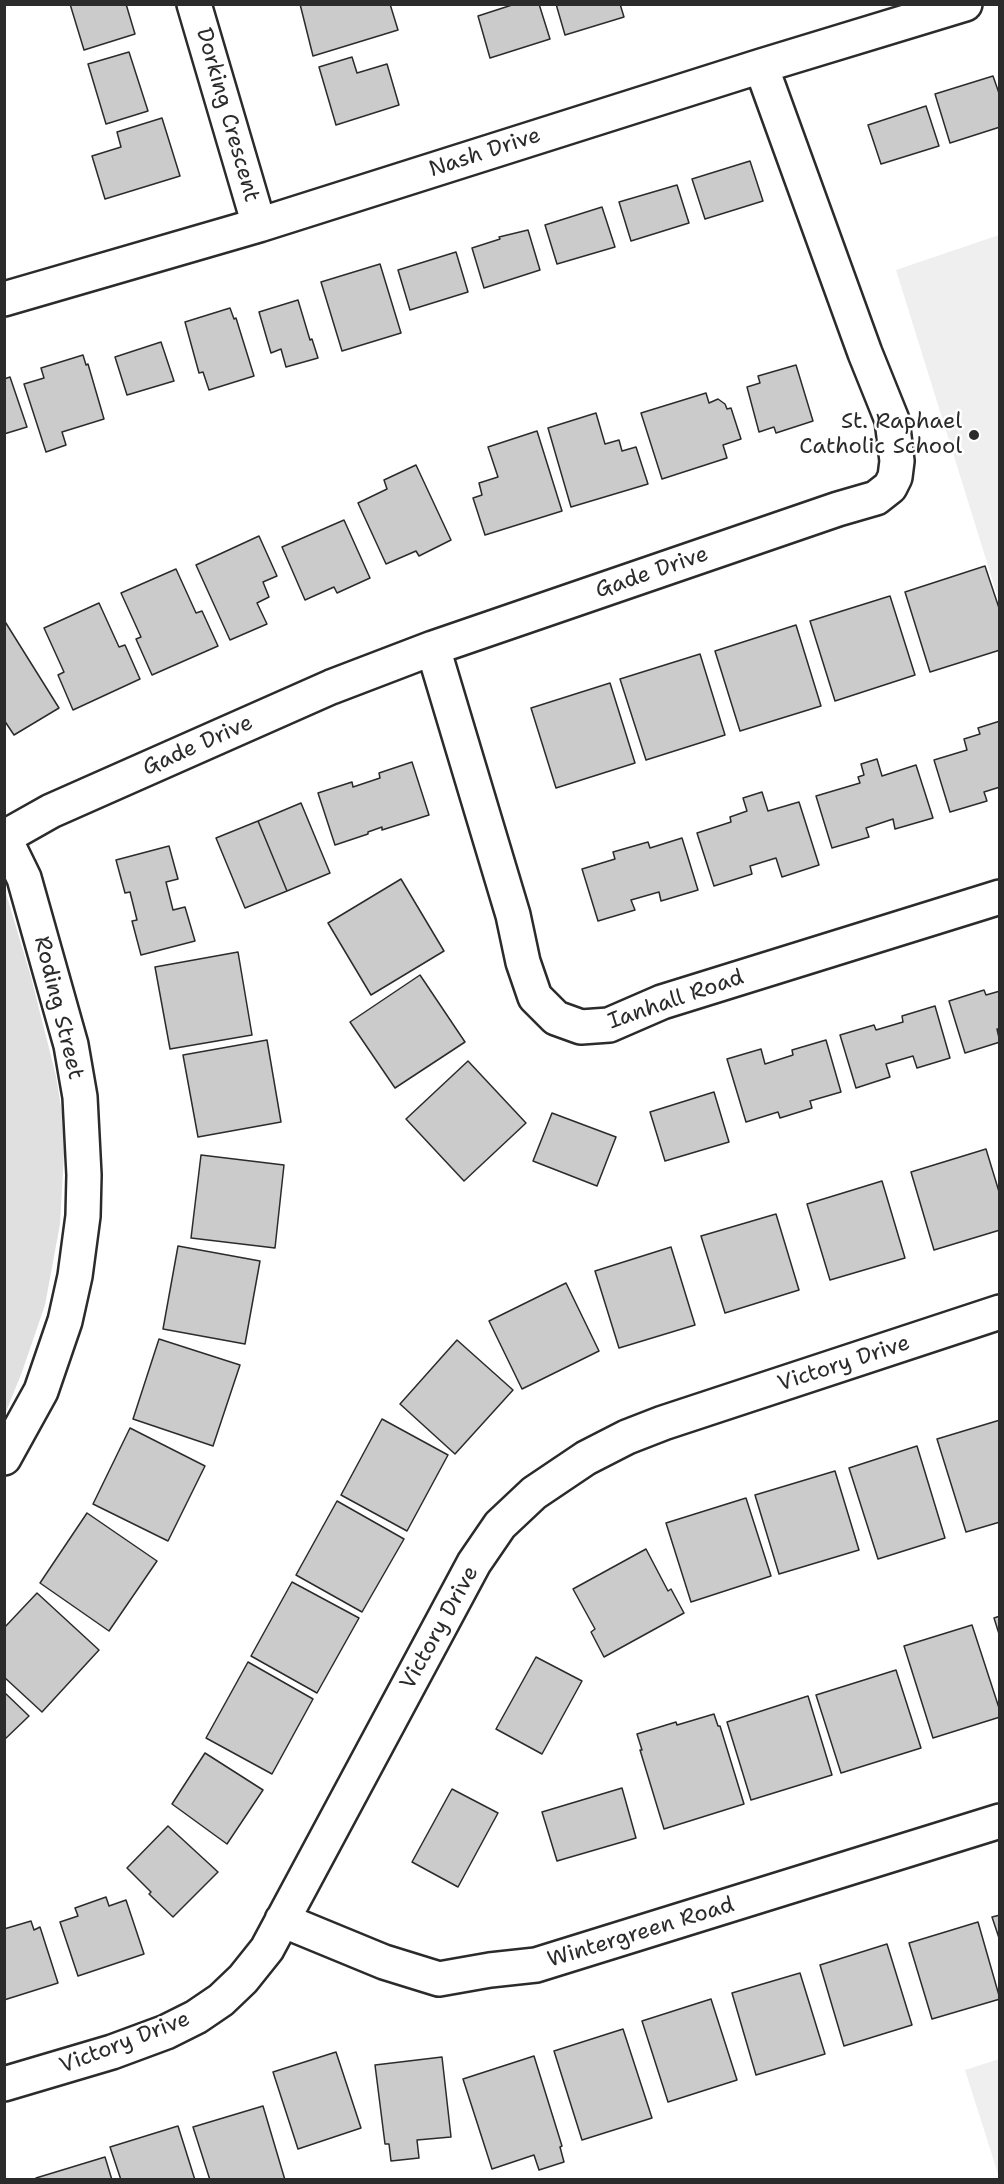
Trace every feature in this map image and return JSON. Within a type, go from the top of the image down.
[{"type":"street","name":"Dorking Crescent","points":[[194,4],[259,225]]},
{"type":"street","name":"Nash Drive","points":[[4,299],[259,225],[760,66],[965,4]]},
{"type":"street","name":"Gade Drive","points":[[4,837],[51,811],[331,687],[433,648],[876,498],[890,486],[896,477],[896,442],[892,420],[865,353],[760,66]]},
{"type":"street","name":"Ianhall Road","points":[[433,648],[513,915],[523,962],[535,997],[556,1018],[581,1027],[609,1025],[662,1002],[999,897]]},
{"type":"street","name":"Roding Street","points":[[4,837],[24,878],[71,1045],[80,1097],[84,1175],[83,1216],[75,1276],[65,1321],[41,1391],[4,1458]]},
{"type":"street","name":"Victory Drive","points":[[4,2084],[112,2052],[166,2032],[196,2017],[220,2000],[243,1979],[267,1949],[474,1563],[500,1524],[534,1493],[586,1458],[627,1437],[663,1423],[999,1312]]},
{"type":"street","name":"Wintergreen Road","points":[[282,1920],[384,1962],[439,1979],[536,1965],[999,1821]]},
{"type":"shaded area","name":"St. Raphael Catholic School","points":[[1000,235],[999,601],[896,270]]},
{"type":"shaded area","points":[[5,890],[31,977],[56,1076],[62,1113],[64,1154],[60,1224],[45,1305],[5,1414]]},
{"type":"shaded area","points":[[1000,2059],[999,2177],[965,2070]]},
{"type":"building","points":[[70,4],[126,4],[135,34],[84,50]]},
{"type":"building","points":[[300,4],[390,4],[398,30],[313,56]]},
{"type":"building","points":[[515,4],[539,4],[550,39],[490,58],[478,16]]},
{"type":"building","points":[[556,4],[620,4],[624,17],[565,35]]},
{"type":"building","points":[[129,52],[148,111],[106,124],[88,64]]},
{"type":"building","points":[[352,57],[357,73],[387,64],[399,105],[336,125],[319,67]]},
{"type":"building","points":[[993,76],[1000,96],[1000,127],[950,143],[935,94]]},
{"type":"building","points":[[926,106],[939,146],[881,164],[868,125]]},
{"type":"building","points":[[162,118],[180,176],[105,199],[92,156],[121,147],[117,132]]},
{"type":"building","points":[[750,161],[763,201],[705,219],[692,179]]},
{"type":"building","points":[[677,185],[689,223],[631,241],[619,202]]},
{"type":"building","points":[[602,207],[615,247],[557,264],[545,225]]},
{"type":"building","points":[[528,230],[540,270],[484,288],[472,248],[500,239],[499,237]]},
{"type":"building","points":[[456,252],[468,292],[410,310],[398,270]]},
{"type":"building","points":[[380,264],[401,333],[342,351],[321,282]]},
{"type":"building","points":[[298,300],[318,358],[286,367],[281,349],[271,353],[259,312]]},
{"type":"building","points":[[230,308],[234,319],[236,318],[254,376],[209,390],[203,372],[199,373],[185,322]]},
{"type":"building","points":[[161,342],[174,381],[127,395],[115,357]]},
{"type":"building","points":[[83,355],[86,365],[88,364],[104,419],[62,432],[66,445],[46,452],[24,384],[44,378],[41,368]]},
{"type":"building","points":[[796,365],[813,421],[776,433],[774,427],[759,432],[747,387],[760,383],[758,376]]},
{"type":"building","points":[[10,377],[27,427],[4,434],[4,379]]},
{"type":"building","points":[[706,393],[709,403],[718,399],[725,404],[727,409],[731,408],[741,439],[723,445],[727,458],[662,479],[641,413]]},
{"type":"building","points":[[596,413],[605,444],[619,440],[622,451],[636,447],[648,484],[571,507],[548,428]]},
{"type":"building","points":[[537,431],[562,511],[485,535],[473,498],[482,495],[479,483],[498,477],[488,447]]},
{"type":"building","points":[[416,465],[451,540],[419,556],[416,551],[386,564],[358,503],[387,489],[384,480]]},
{"type":"building","points":[[344,520],[370,578],[337,593],[334,587],[305,600],[282,547]]},
{"type":"building","points":[[259,536],[277,576],[263,582],[269,597],[257,603],[267,624],[230,640],[196,565]]},
{"type":"building","points":[[985,566],[1000,611],[1000,650],[930,672],[905,592]]},
{"type":"building","points":[[176,569],[196,613],[202,611],[218,646],[152,675],[136,639],[141,637],[121,593]]},
{"type":"building","points":[[890,596],[915,675],[835,701],[810,621]]},
{"type":"building","points":[[99,603],[119,647],[125,645],[140,679],[73,710],[58,675],[64,672],[44,628]]},
{"type":"building","points":[[4,620],[59,708],[14,735],[4,720]]},
{"type":"building","points":[[796,625],[821,706],[740,731],[715,651]]},
{"type":"building","points":[[700,654],[725,735],[646,760],[620,679]]},
{"type":"building","points":[[610,683],[635,763],[556,788],[531,708]]},
{"type":"building","points":[[1000,721],[1000,787],[984,792],[987,801],[950,812],[934,760],[967,750],[964,739],[980,734],[978,728]]},
{"type":"building","points":[[877,759],[882,776],[916,765],[933,818],[895,829],[893,819],[866,828],[869,837],[832,848],[816,796],[860,783],[858,777],[864,775],[861,764]]},
{"type":"building","points":[[412,762],[429,815],[382,830],[382,827],[335,845],[318,793],[352,782],[353,787],[380,778],[379,773]]},
{"type":"building","points":[[762,792],[768,811],[799,802],[819,865],[782,877],[776,858],[750,866],[752,874],[714,886],[697,833],[731,822],[730,817],[747,811],[743,798]]},
{"type":"building","points":[[301,803],[330,873],[287,891],[258,821]]},
{"type":"building","points":[[258,821],[287,891],[245,908],[216,838]]},
{"type":"building","points":[[682,838],[698,890],[661,901],[659,892],[631,900],[635,910],[598,921],[582,869],[615,859],[613,852],[648,842],[650,848]]},
{"type":"building","points":[[169,846],[178,879],[166,882],[173,910],[185,907],[195,941],[141,955],[132,921],[137,920],[130,892],[125,893],[116,860]]},
{"type":"building","points":[[401,879],[444,951],[371,995],[328,923]]},
{"type":"building","points":[[238,952],[252,1035],[170,1049],[155,967]]},
{"type":"building","points":[[420,975],[465,1042],[395,1088],[350,1022]]},
{"type":"building","points":[[984,990],[986,995],[1000,991],[1000,1029],[997,1029],[1000,1042],[965,1053],[949,1001]]},
{"type":"building","points":[[935,1006],[950,1058],[917,1068],[913,1056],[886,1064],[890,1077],[856,1088],[840,1035],[874,1025],[876,1030],[903,1022],[902,1016]]},
{"type":"building","points":[[267,1040],[281,1122],[198,1137],[183,1055]]},
{"type":"building","points":[[826,1040],[841,1092],[810,1101],[812,1108],[780,1118],[778,1112],[746,1122],[727,1059],[761,1049],[765,1064],[793,1055],[792,1050]]},
{"type":"building","points":[[468,1061],[526,1123],[464,1181],[406,1119]]},
{"type":"building","points":[[714,1092],[729,1142],[665,1161],[650,1112]]},
{"type":"building","points":[[552,1113],[616,1137],[597,1186],[533,1161]]},
{"type":"building","points":[[986,1149],[1000,1195],[1000,1230],[934,1250],[911,1172]]},
{"type":"building","points":[[201,1155],[284,1165],[275,1248],[191,1238]]},
{"type":"building","points":[[882,1181],[905,1258],[830,1280],[807,1204]]},
{"type":"building","points":[[776,1214],[799,1290],[725,1313],[701,1236]]},
{"type":"building","points":[[178,1246],[260,1261],[245,1344],[163,1329]]},
{"type":"building","points":[[671,1247],[695,1325],[619,1348],[595,1271]]},
{"type":"building","points":[[566,1283],[599,1351],[522,1389],[489,1321]]},
{"type":"building","points":[[159,1339],[240,1365],[213,1446],[133,1419]]},
{"type":"building","points":[[457,1340],[513,1390],[455,1454],[400,1404]]},
{"type":"building","points":[[382,1419],[448,1455],[407,1531],[341,1495]]},
{"type":"building","points":[[1000,1420],[1000,1522],[966,1532],[937,1439]]},
{"type":"building","points":[[130,1428],[205,1466],[168,1541],[93,1504]]},
{"type":"building","points":[[917,1446],[945,1538],[878,1559],[849,1468]]},
{"type":"building","points":[[835,1471],[859,1550],[779,1574],[755,1495]]},
{"type":"building","points":[[746,1498],[771,1576],[691,1602],[666,1523]]},
{"type":"building","points":[[337,1501],[404,1539],[362,1612],[296,1575]]},
{"type":"building","points":[[87,1513],[157,1561],[109,1631],[40,1583]]},
{"type":"building","points":[[646,1549],[668,1591],[671,1589],[684,1613],[604,1657],[591,1632],[595,1629],[573,1589]]},
{"type":"building","points":[[292,1582],[359,1618],[317,1693],[251,1656]]},
{"type":"building","points":[[37,1593],[99,1650],[42,1712],[4,1677],[4,1628]]},
{"type":"building","points":[[1000,1616],[1000,1637],[994,1618]]},
{"type":"building","points":[[972,1625],[1000,1717],[933,1738],[904,1646]]},
{"type":"building","points":[[536,1657],[582,1681],[542,1754],[496,1729]]},
{"type":"building","points":[[248,1662],[313,1699],[272,1774],[206,1738]]},
{"type":"building","points":[[896,1670],[921,1748],[841,1773],[816,1695]]},
{"type":"building","points":[[4,1692],[29,1716],[4,1740]]},
{"type":"building","points":[[808,1696],[832,1775],[751,1800],[727,1722]]},
{"type":"building","points":[[714,1714],[720,1726],[744,1804],[664,1829],[637,1734],[676,1722],[677,1725]]},
{"type":"building","points":[[205,1753],[263,1790],[227,1844],[172,1804]]},
{"type":"building","points":[[622,1788],[636,1838],[557,1861],[542,1812]]},
{"type":"building","points":[[452,1789],[498,1813],[458,1887],[412,1862]]},
{"type":"building","points":[[168,1826],[218,1872],[173,1917],[127,1868]]},
{"type":"building","points":[[106,1897],[109,1906],[126,1900],[144,1954],[78,1976],[60,1922],[78,1916],[75,1908]]},
{"type":"building","points":[[1000,1915],[1000,1941],[992,1917]]},
{"type":"building","points":[[31,1921],[34,1930],[40,1927],[58,1983],[4,2000],[4,1929]]},
{"type":"building","points":[[978,1922],[1000,1999],[932,2019],[909,1943]]},
{"type":"building","points":[[887,1944],[912,2025],[844,2046],[820,1965]]},
{"type":"building","points":[[800,1973],[825,2054],[756,2075],[732,1993]]},
{"type":"building","points":[[711,1999],[737,2080],[668,2102],[642,2021]]},
{"type":"building","points":[[623,2029],[652,2118],[582,2140],[554,2051]]},
{"type":"building","points":[[336,2052],[361,2128],[298,2149],[273,2072]]},
{"type":"building","points":[[534,2056],[562,2146],[560,2147],[564,2162],[539,2170],[534,2155],[492,2169],[463,2079]]},
{"type":"building","points":[[442,2057],[451,2137],[417,2140],[419,2158],[391,2161],[389,2144],[385,2144],[375,2065]]},
{"type":"building","points":[[263,2106],[285,2180],[210,2180],[193,2127]]},
{"type":"building","points":[[178,2126],[195,2180],[121,2180],[110,2147]]},
{"type":"building","points":[[105,2157],[112,2180],[36,2180],[36,2178]]},
{"type":"place","name":"St. Raphael Catholic School","points":[[974,435]]}]
